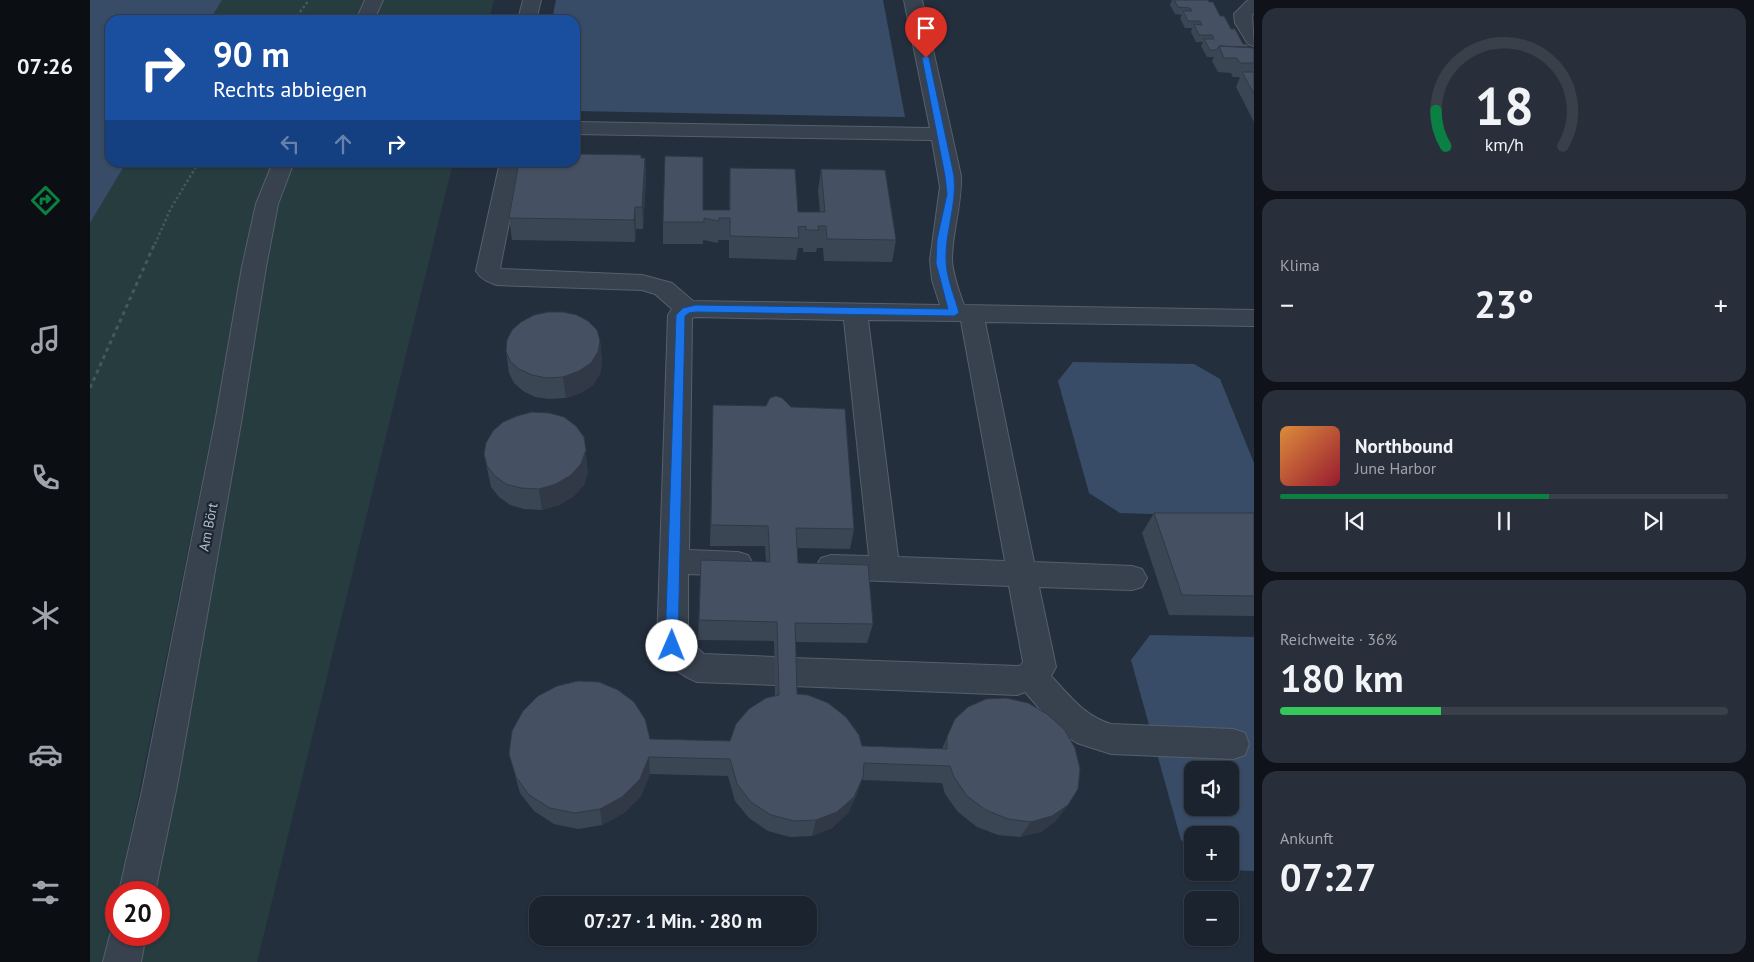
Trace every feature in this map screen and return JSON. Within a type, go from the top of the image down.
[{"type":"lane","points":[[367,15],[374,0]]},
{"type":"lane","points":[[528,15],[532,0]]},
{"type":"lane","points":[[913,0],[942,134],[951,194],[942,240],[941,263],[962,313],[1022,574],[1040,667],[1031,676],[1017,681],[697,668],[672,646],[680,315],[686,310],[696,308],[962,313],[1254,318]]},
{"type":"lane","points":[[1254,4],[1243,14],[1244,23],[1254,40]]},
{"type":"lane","points":[[580,128],[942,134]]},
{"type":"lane","name":"Am Bört","points":[[139,881],[160,786],[227,427],[254,268],[267,204],[282,167]]},
{"type":"lane","points":[[510,167],[488,271],[497,277],[633,281],[655,284],[672,293],[686,310]]},
{"type":"lane","points":[[855,311],[885,569]]},
{"type":"lane","points":[[674,561],[767,565]]},
{"type":"lane","points":[[803,566],[1132,578]]},
{"type":"lane","points":[[1031,676],[1071,721],[1089,732],[1111,740],[1233,744]]},
{"type":"lane","points":[[122,962],[126,946]]},
{"type":"path","points":[[298,15],[309,0]]},
{"type":"path","points":[[90,388],[171,208],[196,167]]},
{"type":"green space","points":[[222,0],[367,0],[360,15],[213,15]]},
{"type":"green space","points":[[382,0],[494,0],[490,15],[375,15]]},
{"type":"green space","points":[[124,167],[275,167],[245,268],[121,881],[105,881],[105,946],[108,946],[104,962],[90,962],[90,223]]},
{"type":"green space","points":[[291,167],[452,167],[257,962],[133,962],[137,946],[170,946],[170,881],[149,881],[263,265],[276,205]]},
{"type":"water","points":[[90,0],[222,0],[213,15],[105,15],[105,167],[124,167],[90,223]]},
{"type":"water","points":[[556,0],[883,0],[905,117],[580,111],[580,15],[553,15]]},
{"type":"water","points":[[1073,362],[1194,364],[1220,379],[1254,463],[1254,512],[1249,517],[1120,513],[1089,493],[1058,381]]},
{"type":"water","points":[[1150,635],[1254,637],[1254,871],[1239,870],[1239,826],[1184,826],[1184,842],[1181,840],[1131,660]]},
{"type":"building","points":[[1174,0],[1208,0],[1213,2],[1220,16],[1224,16],[1231,29],[1235,29],[1243,44],[1247,44],[1248,47],[1219,46],[1217,50],[1210,50],[1204,39],[1214,39],[1212,35],[1199,35],[1194,24],[1202,25],[1200,21],[1188,21],[1183,11],[1192,11],[1190,8],[1178,7]]},
{"type":"building","points":[[1219,46],[1254,48],[1254,63],[1240,63],[1237,58],[1224,58]]},
{"type":"building","points":[[1242,72],[1254,72],[1254,94]]},
{"type":"building","points":[[580,154],[641,155],[641,158],[645,158],[642,207],[635,207],[634,220],[509,218],[518,167],[580,167]]},
{"type":"building","points":[[665,156],[703,157],[703,210],[730,210],[730,168],[795,169],[798,212],[825,212],[821,169],[885,170],[896,240],[827,239],[826,226],[818,226],[819,230],[806,230],[806,226],[798,227],[799,238],[730,236],[730,218],[719,218],[719,221],[704,218],[704,222],[663,222]]},
{"type":"building","points":[[548,312],[563,312],[577,315],[588,321],[597,330],[600,341],[598,352],[591,363],[579,371],[563,377],[547,378],[532,375],[519,369],[510,361],[506,351],[507,340],[512,330],[521,322],[534,315]]},
{"type":"building","points":[[776,396],[782,398],[791,407],[845,409],[854,529],[796,528],[798,563],[868,565],[873,624],[795,623],[797,694],[808,695],[828,703],[846,717],[859,735],[862,746],[947,749],[947,737],[955,719],[968,707],[986,699],[1006,698],[1028,703],[1047,714],[1064,729],[1075,748],[1080,769],[1078,789],[1068,805],[1052,816],[1031,822],[1008,819],[986,810],[967,796],[954,777],[950,766],[864,763],[863,777],[854,797],[837,812],[816,820],[794,821],[771,815],[751,802],[737,784],[730,759],[649,757],[640,779],[622,797],[600,809],[575,813],[550,808],[529,795],[516,777],[509,754],[512,731],[523,711],[538,696],[557,686],[578,681],[599,682],[618,690],[634,702],[645,719],[650,739],[730,741],[736,724],[749,709],[766,698],[779,695],[777,622],[699,620],[701,560],[770,562],[768,526],[711,525],[713,405],[766,406],[770,398]]},
{"type":"building","points":[[532,412],[549,413],[564,417],[576,426],[584,437],[586,450],[581,464],[571,475],[556,484],[539,489],[521,488],[506,484],[495,476],[487,466],[484,454],[486,443],[493,431],[503,422]]},
{"type":"building","points":[[1154,513],[1254,513],[1254,596],[1182,595]]},
{"type":"route","points":[[672,646],[680,315],[686,310],[696,308],[954,313],[941,263],[942,240],[949,213],[951,194],[950,176],[926,58]]}]
